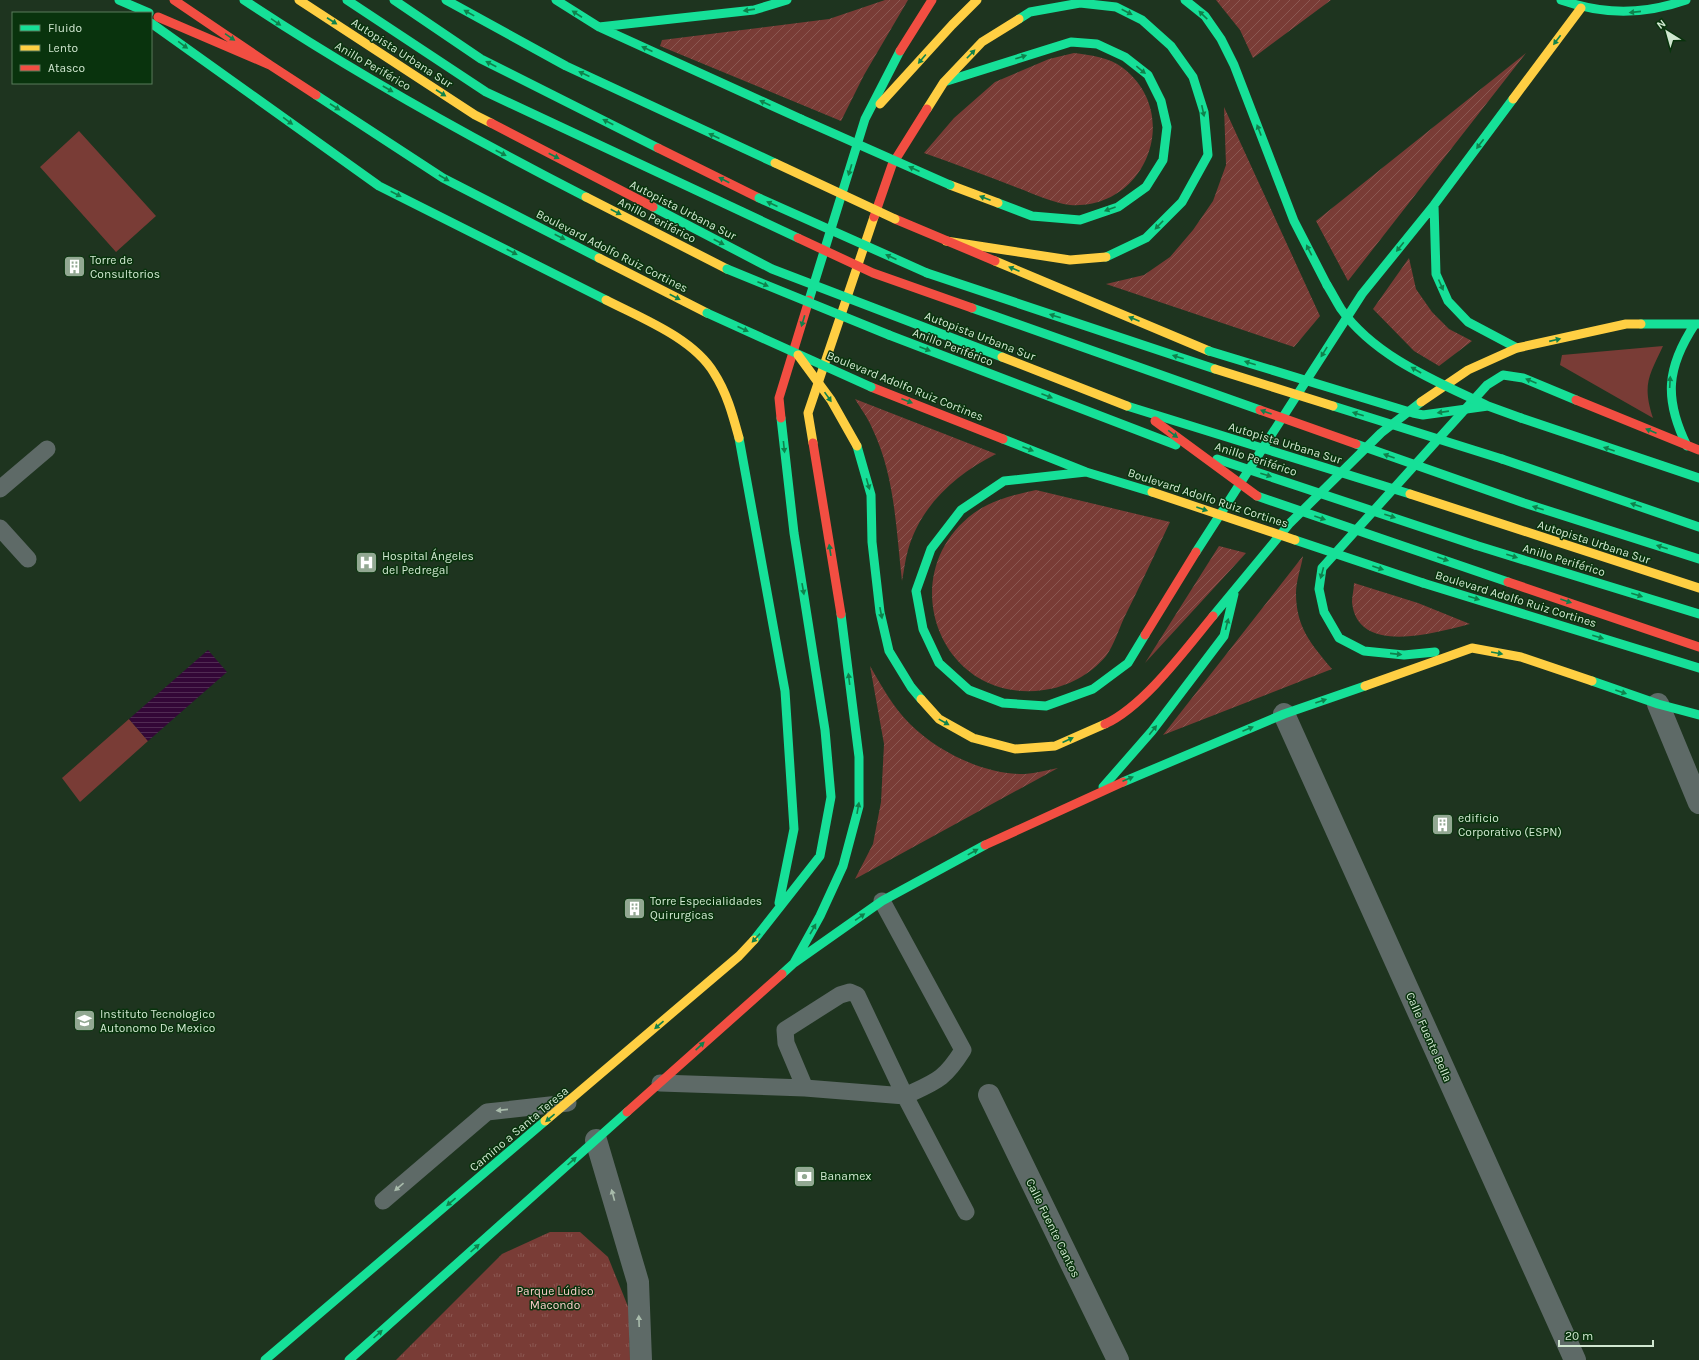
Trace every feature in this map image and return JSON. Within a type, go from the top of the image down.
[{"type":"main road","points":[[120,0],[137,12]]},
{"type":"main road","name":"Boulevard Adolfo Ruiz Cortines","points":[[120,0],[148,12]]},
{"type":"main road","points":[[174,0],[270,65]]},
{"type":"main road","name":"Anillo Periférico","points":[[244,0],[310,44],[490,148],[727,269],[889,335],[1176,445],[1475,545],[1699,614]]},
{"type":"main road","name":"Autopista Urbana Sur","points":[[299,0],[475,115],[772,270],[1141,411],[1434,502],[1699,588]]},
{"type":"main road","name":"Autopista Urbana Sur","points":[[347,0],[486,92],[873,273],[1524,504],[1699,559]]},
{"type":"main road","points":[[394,0],[482,59],[759,198],[926,273],[1216,369],[1502,459],[1699,527]]},
{"type":"main road","points":[[446,0],[566,66],[895,219],[1209,350],[1413,414],[1423,415],[1488,406]]},
{"type":"main road","points":[[556,0],[599,28],[950,185],[1032,216],[1080,220],[1118,206],[1146,187],[1163,160],[1167,127],[1161,101],[1148,75],[1125,57],[1097,44],[1071,42],[944,82]]},
{"type":"main road","points":[[599,28],[754,10],[787,0]]},
{"type":"main road","name":"Camino a Santa Teresa","points":[[265,1360],[739,956],[762,932],[779,906],[820,856],[831,797],[826,730],[794,533],[779,398],[866,119],[896,57],[932,0]]},
{"type":"main road","points":[[866,119],[912,71],[953,22],[976,0]]},
{"type":"main road","points":[[1186,0],[1205,16],[1221,39],[1234,65],[1294,221],[1327,285],[1342,309],[1359,328],[1393,356],[1419,372],[1488,406],[1699,478]]},
{"type":"main road","points":[[1561,0],[1580,8],[1614,14],[1666,8],[1686,0]]},
{"type":"main road","points":[[794,963],[820,916],[843,866],[859,806],[859,757],[846,646],[808,413],[892,165],[944,82],[982,42],[1030,12],[1080,3],[1116,7],[1142,20],[1171,46],[1193,77],[1204,112],[1208,154],[1182,202],[1146,238],[1109,257],[1070,260],[946,241]]},
{"type":"main road","points":[[1086,472],[1004,481],[961,510],[931,548],[916,591],[922,628],[939,663],[969,690],[1003,703],[1046,706],[1093,689],[1128,663],[1181,576],[1329,343],[1362,294],[1434,205],[1580,8]]},
{"type":"main road","name":"Boulevard Adolfo Ruiz Cortines","points":[[152,14],[270,65],[443,178],[707,313],[871,387],[1086,472],[1152,492],[1423,583],[1699,668]]},
{"type":"main road","points":[[152,24],[379,186],[658,326],[694,350],[714,372],[730,406],[742,450],[785,691],[794,829],[779,906]]},
{"type":"main road","points":[[1434,205],[1436,274],[1448,301],[1468,322],[1517,348]]},
{"type":"main road","points":[[797,354],[831,400],[857,446],[871,495],[872,542],[880,612],[890,652],[912,687],[939,719],[973,738],[1015,749],[1056,746],[1120,717],[1166,674],[1290,524],[1381,433],[1429,396],[1468,370],[1517,348],[1626,324],[1697,324]]},
{"type":"main road","points":[[1687,446],[1678,430],[1672,413],[1670,377],[1675,358],[1683,340],[1697,324]]},
{"type":"main road","points":[[1699,450],[1523,378],[1504,375],[1487,385],[1322,568],[1319,589],[1324,612],[1339,638],[1364,651],[1404,656],[1472,648],[1521,657],[1658,704],[1699,715]]},
{"type":"main road","points":[[1141,411],[1256,496],[1699,647]]},
{"type":"main road","points":[[1100,791],[1152,731],[1224,636],[1236,588]]},
{"type":"main road","points":[[349,1360],[660,1083],[719,1028],[794,963],[882,901],[1002,836],[1100,791],[1284,714],[1472,648]]},
{"type":"street","points":[[1658,704],[1699,803]]},
{"type":"street","name":"Calle Fuente Bella","points":[[1284,714],[1575,1360]]},
{"type":"street","name":"Calle Fuente Cantos","points":[[989,1095],[1118,1360]]},
{"type":"street","points":[[596,1140],[638,1282],[640,1360]]},
{"type":"lane","points":[[0,489],[47,449]]},
{"type":"lane","points":[[0,528],[28,559]]},
{"type":"lane","points":[[660,1083],[805,1088],[905,1096],[940,1080],[951,1068],[963,1050],[882,901]]},
{"type":"lane","points":[[805,1088],[786,1043],[785,1030],[840,995],[850,992],[858,995],[905,1096],[966,1212]]},
{"type":"lane","points":[[383,1201],[487,1112],[568,1103]]},
{"type":"green space","points":[[885,0],[908,0],[864,75],[841,121],[660,46],[662,40],[829,19]]},
{"type":"green space","points":[[1216,0],[1331,0],[1253,58],[1240,30]]},
{"type":"green space","points":[[1074,53],[1106,59],[1118,64],[1141,87],[1151,110],[1153,133],[1148,156],[1136,176],[1119,192],[1097,202],[1070,205],[1064,204],[1044,198],[924,153],[954,118],[995,82],[1049,59]]},
{"type":"green space","points":[[1526,53],[1348,281],[1316,221]]},
{"type":"green space","points":[[1224,107],[1320,316],[1294,347],[1106,284],[1144,275],[1170,257],[1193,230],[1213,201],[1226,165]]},
{"type":"green space","points":[[79,131],[156,216],[116,252],[40,167]]},
{"type":"green space","points":[[1409,258],[1416,289],[1432,312],[1449,329],[1472,341],[1439,366],[1414,351],[1373,309]]},
{"type":"green space","points":[[1663,346],[1649,380],[1648,397],[1653,418],[1560,365],[1562,355]]},
{"type":"green space","points":[[855,399],[996,454],[981,462],[954,482],[931,505],[921,519],[914,534],[907,554],[902,581],[896,522],[886,464],[870,424]]},
{"type":"green space","points":[[1036,490],[1170,522],[1116,637],[1106,656],[1100,663],[1078,679],[1061,686],[1044,690],[1008,689],[978,677],[954,657],[939,630],[932,600],[935,568],[949,539],[974,513],[996,501]]},
{"type":"green space","points":[[1219,546],[1246,553],[1145,663]]},
{"type":"green space","points":[[1303,556],[1296,588],[1299,616],[1311,643],[1332,669],[1163,735]]},
{"type":"green space","points":[[1354,583],[1418,603],[1470,624],[1439,632],[1401,637],[1383,635],[1368,630],[1357,619],[1352,602]]},
{"type":"green space","points":[[870,666],[898,711],[921,734],[948,752],[963,760],[994,771],[1025,774],[1058,768],[855,879],[873,844],[881,802],[884,744]]},
{"type":"green space","points":[[129,719],[148,741],[80,802],[62,778]]},
{"type":"green space","name":"Parque Lúdico Macondo","points":[[550,1232],[580,1232],[608,1257],[629,1309],[630,1360],[396,1360],[502,1254]]},
{"type":"shaded area","points":[[208,650],[227,672],[148,741],[129,719]]},
{"type":"traffic: fast","points":[[119,0],[147,12]]},
{"type":"traffic: fast","points":[[244,0],[327,53],[455,128],[586,197]]},
{"type":"traffic: fast","points":[[347,0],[486,92],[798,238]]},
{"type":"traffic: fast","points":[[394,0],[481,59],[658,148]]},
{"type":"traffic: fast","points":[[446,0],[566,66],[775,163]]},
{"type":"traffic: fast","points":[[556,0],[599,27],[801,119]]},
{"type":"traffic: fast","points":[[599,27],[754,10],[787,0]]},
{"type":"traffic: fast","points":[[1185,0],[1205,16],[1221,39],[1234,65],[1294,221],[1327,285]]},
{"type":"traffic: fast","points":[[1561,0],[1577,5],[1608,11],[1639,11],[1670,5],[1686,0]]},
{"type":"traffic: fast","points":[[1019,19],[1030,12],[1080,3],[1116,7],[1142,20],[1171,46],[1193,77],[1204,112],[1208,155],[1182,202],[1146,238],[1106,257]]},
{"type":"traffic: fast","points":[[152,24],[379,186],[606,300]]},
{"type":"traffic: fast","points":[[947,81],[1071,42],[1097,44],[1125,57],[1148,75],[1161,101],[1167,127],[1163,160],[1146,187],[1118,207],[1080,220],[1032,216],[998,203]]},
{"type":"traffic: fast","points":[[809,300],[865,119],[900,51]]},
{"type":"traffic: fast","points":[[316,95],[443,178],[599,258]]},
{"type":"traffic: fast","points":[[1196,552],[1362,294],[1434,205],[1513,99]]},
{"type":"traffic: fast","points":[[801,119],[950,185]]},
{"type":"traffic: fast","points":[[759,198],[927,273]]},
{"type":"traffic: fast","points":[[1434,205],[1436,274],[1448,301],[1468,322],[1517,348]]},
{"type":"traffic: fast","points":[[653,207],[772,269],[1002,357]]},
{"type":"traffic: fast","points":[[727,269],[889,335]]},
{"type":"traffic: fast","points":[[927,273],[1215,369]]},
{"type":"traffic: fast","points":[[1327,285],[1341,309],[1355,326],[1371,341],[1408,366],[1488,406]]},
{"type":"traffic: fast","points":[[972,308],[1260,410]]},
{"type":"traffic: fast","points":[[707,313],[871,387]]},
{"type":"traffic: fast","points":[[1641,324],[1699,324]]},
{"type":"traffic: fast","points":[[1687,446],[1674,413],[1672,384],[1678,355],[1695,324]]},
{"type":"traffic: fast","points":[[889,335],[1176,445]]},
{"type":"traffic: fast","points":[[1209,351],[1413,413],[1423,415],[1488,406],[1521,418]]},
{"type":"traffic: fast","points":[[1435,652],[1404,655],[1364,651],[1339,638],[1324,612],[1319,589],[1322,568],[1487,385],[1503,375],[1523,378],[1576,400]]},
{"type":"traffic: fast","points":[[1213,616],[1290,523],[1381,433],[1421,402]]},
{"type":"traffic: fast","points":[[1127,406],[1410,494]]},
{"type":"traffic: fast","points":[[1333,406],[1502,459]]},
{"type":"traffic: fast","points":[[754,940],[820,856],[831,797],[825,730],[794,533],[781,418]]},
{"type":"traffic: fast","points":[[1521,418],[1699,478]]},
{"type":"traffic: fast","points":[[739,438],[785,691],[794,829],[779,903]]},
{"type":"traffic: fast","points":[[1003,439],[1086,472],[1152,492]]},
{"type":"traffic: fast","points":[[1356,444],[1524,503],[1699,559]]},
{"type":"traffic: fast","points":[[857,446],[871,495],[872,542],[880,612],[889,651],[911,687],[921,699]]},
{"type":"traffic: fast","points":[[1217,459],[1475,545]]},
{"type":"traffic: fast","points":[[1502,459],[1699,527]]},
{"type":"traffic: fast","points":[[1086,472],[1004,481],[961,510],[931,549],[916,591],[923,629],[939,663],[969,690],[1003,703],[1046,706],[1093,689],[1128,663],[1145,635]]},
{"type":"traffic: fast","points":[[1257,496],[1508,582]]},
{"type":"traffic: fast","points":[[1295,540],[1423,583]]},
{"type":"traffic: fast","points":[[1475,545],[1699,614]]},
{"type":"traffic: fast","points":[[1423,583],[1699,668]]},
{"type":"traffic: fast","points":[[1103,787],[1152,731],[1224,636],[1234,594]]},
{"type":"traffic: fast","points":[[794,963],[820,916],[843,866],[859,806],[859,757],[841,614]]},
{"type":"traffic: fast","points":[[1592,681],[1658,704],[1699,715]]},
{"type":"traffic: fast","points":[[1123,782],[1284,714],[1365,686]]},
{"type":"traffic: fast","points":[[782,974],[794,963],[882,901],[985,845]]},
{"type":"traffic: fast","points":[[349,1360],[627,1112]]},
{"type":"traffic: fast","points":[[265,1360],[545,1121]]},
{"type":"traffic: slow","points":[[299,0],[475,115],[491,123]]},
{"type":"traffic: slow","points":[[880,104],[952,25],[977,0]]},
{"type":"traffic: slow","points":[[1513,99],[1581,8]]},
{"type":"traffic: slow","points":[[927,109],[944,82],[982,42],[1019,19]]},
{"type":"traffic: slow","points":[[775,163],[895,219]]},
{"type":"traffic: slow","points":[[950,185],[998,203]]},
{"type":"traffic: slow","points":[[586,197],[727,269]]},
{"type":"traffic: slow","points":[[813,443],[808,413],[874,217]]},
{"type":"traffic: slow","points":[[946,241],[1070,260],[1106,257]]},
{"type":"traffic: slow","points":[[599,258],[707,313]]},
{"type":"traffic: slow","points":[[995,261],[1209,351]]},
{"type":"traffic: slow","points":[[606,300],[680,339],[705,361],[723,388],[739,438]]},
{"type":"traffic: slow","points":[[1421,402],[1468,370],[1517,348],[1626,324],[1641,324]]},
{"type":"traffic: slow","points":[[798,355],[831,400],[857,446]]},
{"type":"traffic: slow","points":[[1002,357],[1127,406]]},
{"type":"traffic: slow","points":[[1215,369],[1333,406]]},
{"type":"traffic: slow","points":[[1152,492],[1295,540]]},
{"type":"traffic: slow","points":[[1410,494],[1699,588]]},
{"type":"traffic: slow","points":[[1365,686],[1472,648],[1521,657],[1592,681]]},
{"type":"traffic: slow","points":[[921,699],[939,719],[973,738],[1015,749],[1055,746],[1105,724]]},
{"type":"traffic: slow","points":[[545,1121],[739,956],[754,940]]},
{"type":"traffic: jam","points":[[174,0],[270,65]]},
{"type":"traffic: jam","points":[[900,51],[932,0]]},
{"type":"traffic: jam","points":[[158,17],[270,65],[316,95]]},
{"type":"traffic: jam","points":[[874,217],[892,165],[927,109]]},
{"type":"traffic: jam","points":[[491,123],[653,207]]},
{"type":"traffic: jam","points":[[658,148],[759,198]]},
{"type":"traffic: jam","points":[[895,219],[995,261]]},
{"type":"traffic: jam","points":[[798,238],[873,273],[972,308]]},
{"type":"traffic: jam","points":[[781,418],[779,398],[809,300]]},
{"type":"traffic: jam","points":[[871,387],[1003,439]]},
{"type":"traffic: jam","points":[[1576,400],[1699,450]]},
{"type":"traffic: jam","points":[[1260,410],[1356,444]]},
{"type":"traffic: jam","points":[[1155,421],[1257,496]]},
{"type":"traffic: jam","points":[[813,443],[841,614]]},
{"type":"traffic: jam","points":[[1145,635],[1196,552]]},
{"type":"traffic: jam","points":[[1508,582],[1699,647]]},
{"type":"traffic: jam","points":[[1105,724],[1120,716],[1149,691],[1213,616]]},
{"type":"traffic: jam","points":[[985,845],[1123,782]]},
{"type":"traffic: jam","points":[[627,1112],[782,974]]},
{"type":"place","name":"Torre de Consultorios","points":[[75,267]]},
{"type":"place","name":"Hospital Ángeles del Pedregal","points":[[366,563]]},
{"type":"place","name":"edificio Corporativo (ESPN)","points":[[1443,825]]},
{"type":"place","name":"Torre Especialidades Quirurgicas","points":[[634,908]]},
{"type":"place","name":"Instituto Tecnologico Autonomo De Mexico","points":[[84,1021]]},
{"type":"place","name":"Banamex","points":[[805,1176]]}]
